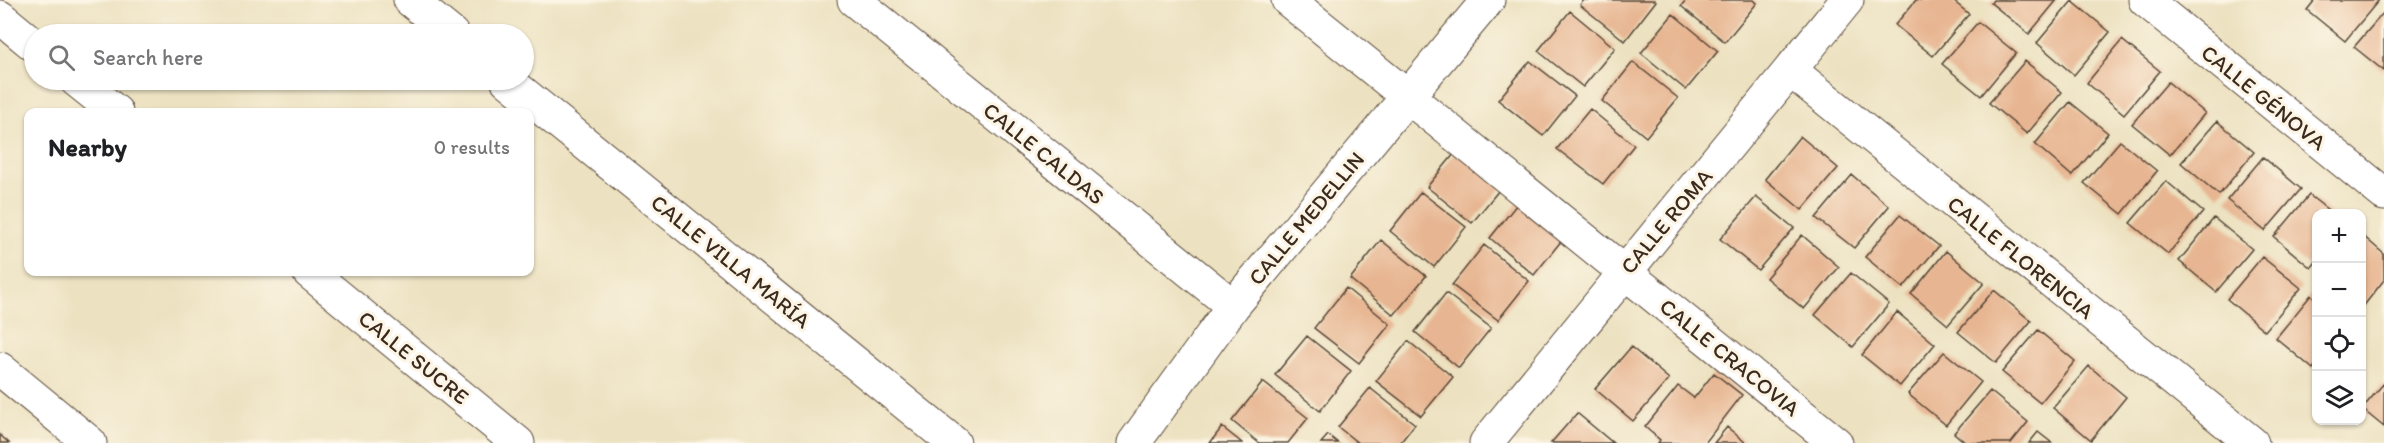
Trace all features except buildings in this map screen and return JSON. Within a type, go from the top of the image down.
[{"type":"street","points":[[410,0],[440,24]]},
{"type":"street","name":"CALLE CALDAS","points":[[854,0],[1233,306]]},
{"type":"street","name":"CALLE CRACOVIA","points":[[1288,0],[1836,443]]},
{"type":"street","name":"CALLE MEDELLIN","points":[[1134,443],[1233,306],[1488,0]]},
{"type":"street","name":"CALLE ROMA","points":[[1486,443],[1847,0]]},
{"type":"street","name":"CALLE GÉNOVA","points":[[2145,0],[2384,194]]},
{"type":"street","points":[[0,17],[24,37]]},
{"type":"street","name":"CALLE FLORENCIA","points":[[1790,70],[2252,443]]},
{"type":"street","points":[[88,90],[111,108]]},
{"type":"street","name":"CALLE VILLA MARÍA","points":[[519,90],[954,443]]},
{"type":"street","name":"CALLE SUCRE","points":[[314,276],[518,443]]},
{"type":"street","points":[[0,369],[90,443]]}]
